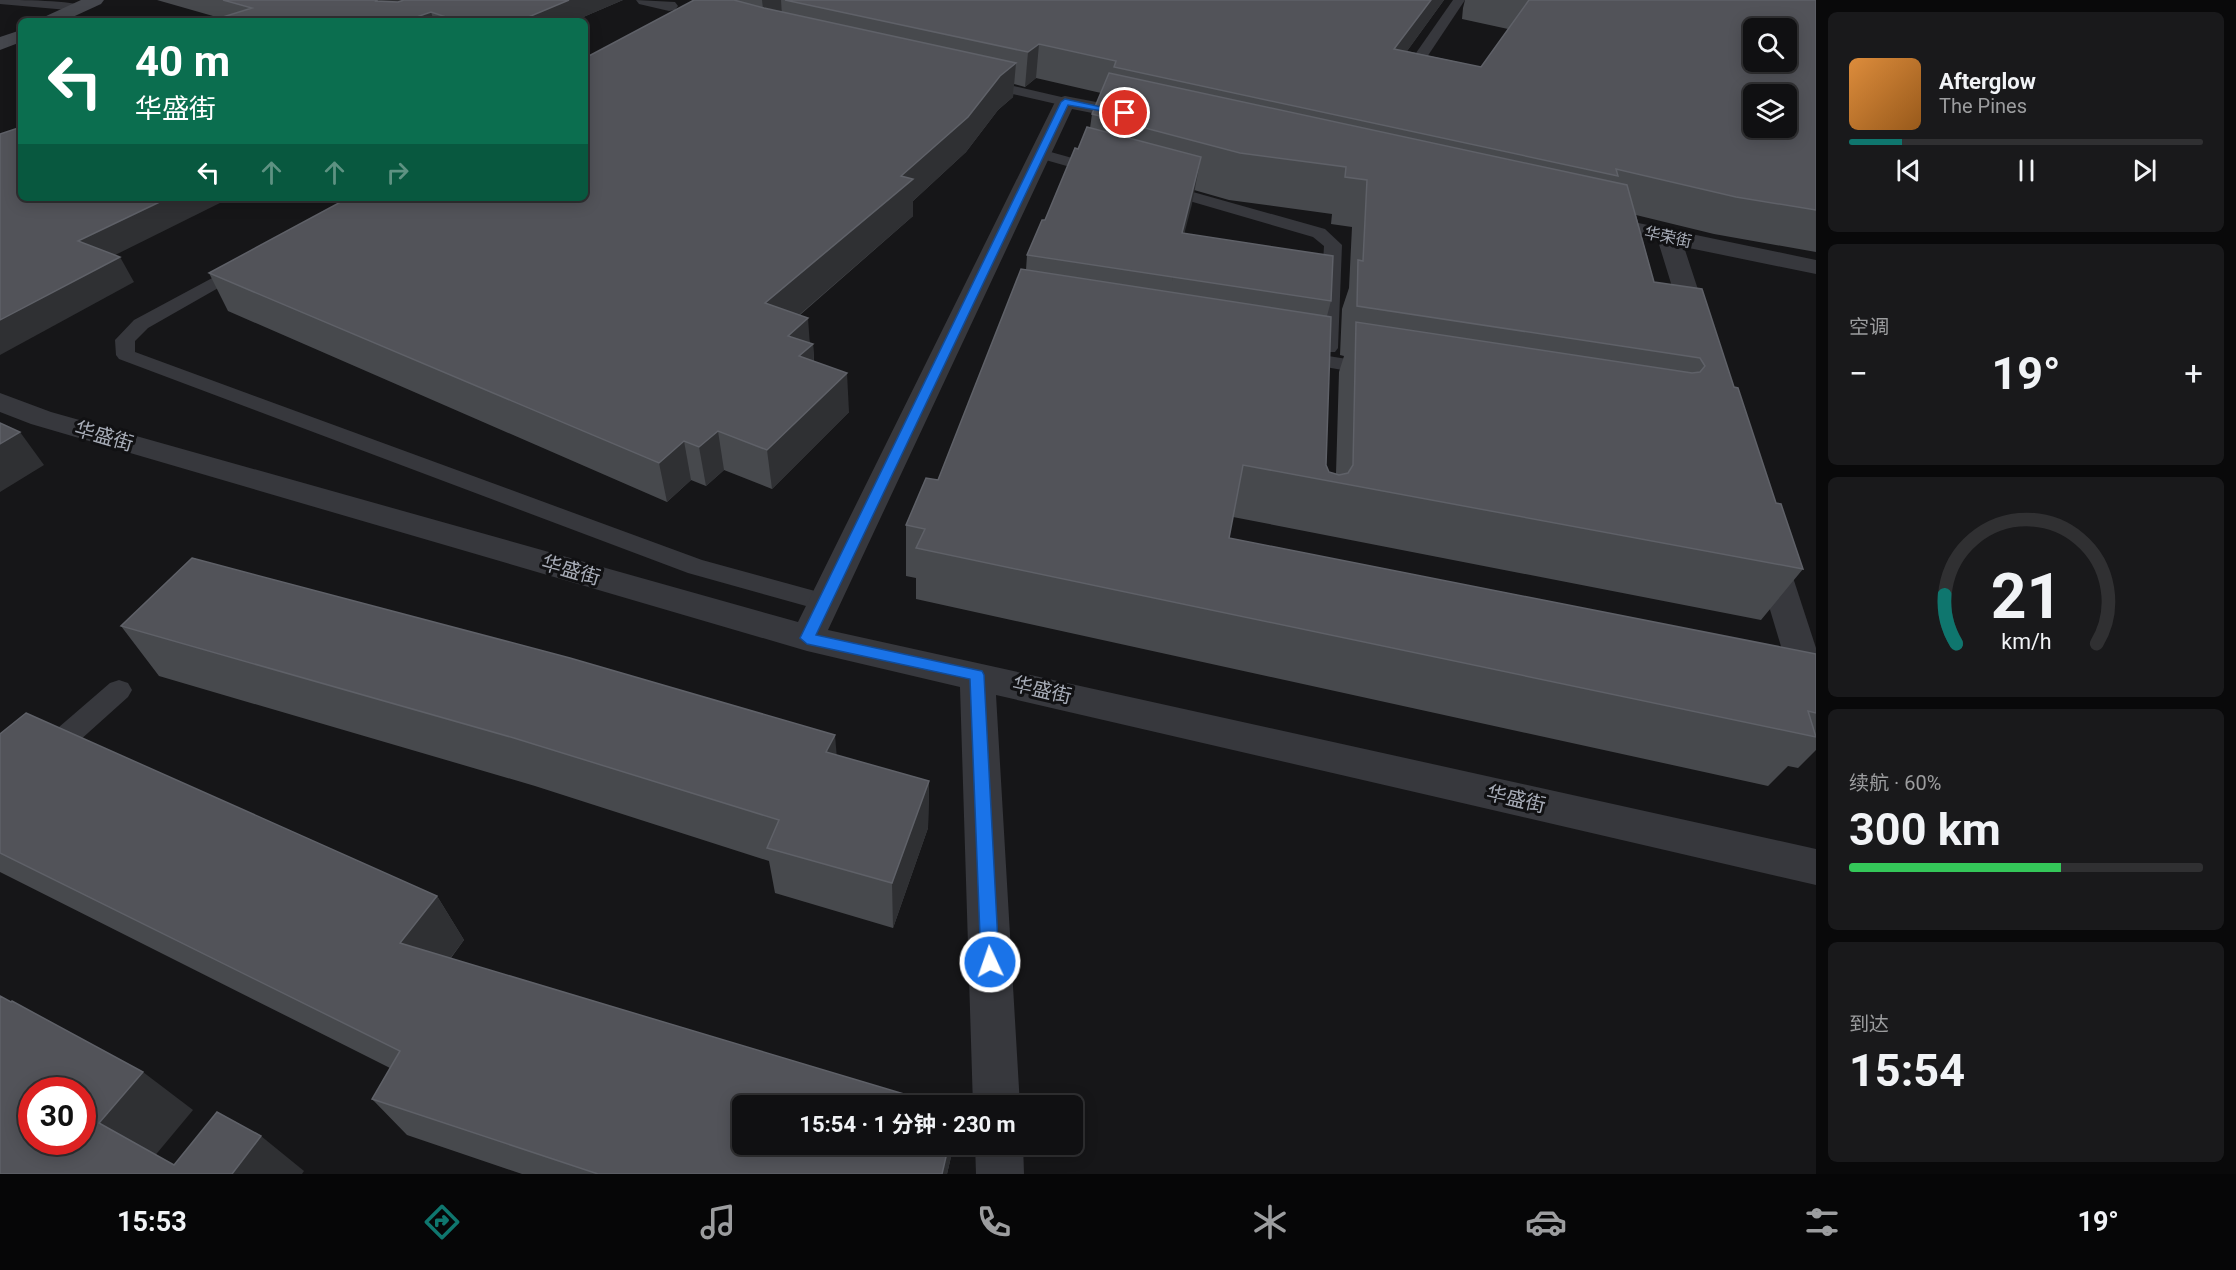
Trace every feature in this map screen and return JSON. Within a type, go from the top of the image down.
[{"type":"street","points":[[645,0],[670,8]]},
{"type":"street","points":[[57,18],[87,4]]},
{"type":"street","points":[[0,44],[18,35]]},
{"type":"street","points":[[807,638],[1065,102],[1160,121]]},
{"type":"street","name":"华荣街","points":[[1577,216],[1669,238],[1816,267]]},
{"type":"street","points":[[1669,238],[1705,351]]},
{"type":"street","name":"华盛街","points":[[0,402],[53,421],[807,638],[1816,867]]},
{"type":"street","points":[[1762,532],[1816,703]]},
{"type":"street","points":[[977,675],[996,1095]]},
{"type":"street","points":[[999,1155],[1000,1174]]},
{"type":"lane","points":[[0,0],[87,4]]},
{"type":"lane","points":[[1416,63],[1459,0]]},
{"type":"lane","points":[[974,81],[1065,102]]},
{"type":"lane","points":[[1040,154],[1120,176]]},
{"type":"lane","points":[[1144,183],[1311,230],[1319,233],[1333,245],[1327,385]]},
{"type":"lane","points":[[257,258],[141,324],[125,340],[126,355],[696,567],[824,602]]},
{"type":"lane","points":[[1281,354],[1385,371]]},
{"type":"lane","points":[[0,795],[119,690]]},
{"type":"building","points":[[223,0],[398,2],[404,0],[569,0],[526,18],[449,18],[431,12],[414,18],[220,18],[252,8]]},
{"type":"building","points":[[694,0],[734,0],[1016,63],[1000,76],[968,117],[901,176],[913,179],[765,303],[808,318],[788,336],[813,344],[799,356],[847,373],[767,450],[718,431],[699,447],[684,441],[659,463],[209,273],[342,201],[588,201],[588,56]]},
{"type":"building","points":[[785,0],[1431,0],[1394,49],[1481,67],[1529,0],[1816,0],[1816,210],[1736,197],[1616,169],[1618,176],[1114,67],[1116,61],[1039,44],[1028,52]]},
{"type":"building","points":[[1109,73],[1627,185],[1654,282],[1702,289],[1734,387],[1738,388],[1776,503],[1781,504],[1803,569],[1243,465],[1229,538],[1816,654],[1816,713],[1808,711],[1816,737],[916,548],[925,529],[906,525],[926,478],[938,480],[1021,269],[1331,317],[1326,465],[1329,472],[1339,475],[1348,473],[1353,465],[1356,322],[1692,373],[1700,372],[1705,366],[1700,358],[1357,306],[1358,260],[1363,261],[1367,180],[1345,177],[1346,167],[1240,153],[1092,114]]},
{"type":"building","points":[[1087,127],[1201,157],[1182,233],[1333,256],[1331,301],[1027,255],[1042,220],[1045,220],[1075,148],[1078,149]]},
{"type":"building","points":[[18,128],[18,201],[162,201],[78,241],[120,257],[0,320],[0,134]]},
{"type":"building","points":[[0,423],[20,432],[0,444]]},
{"type":"building","points":[[192,558],[570,658],[835,735],[826,752],[929,781],[892,883],[767,848],[779,820],[514,738],[121,626]]},
{"type":"building","points":[[26,713],[437,896],[400,943],[907,1095],[732,1095],[732,1155],[946,1155],[942,1174],[598,1174],[372,1099],[400,1051],[0,853],[0,734]]},
{"type":"building","points":[[0,996],[143,1072],[99,1123],[174,1165],[217,1112],[261,1136],[232,1174],[0,1174]]},
{"type":"route","points":[[990,962],[977,675],[807,638],[1065,102],[1125,113]]}]
